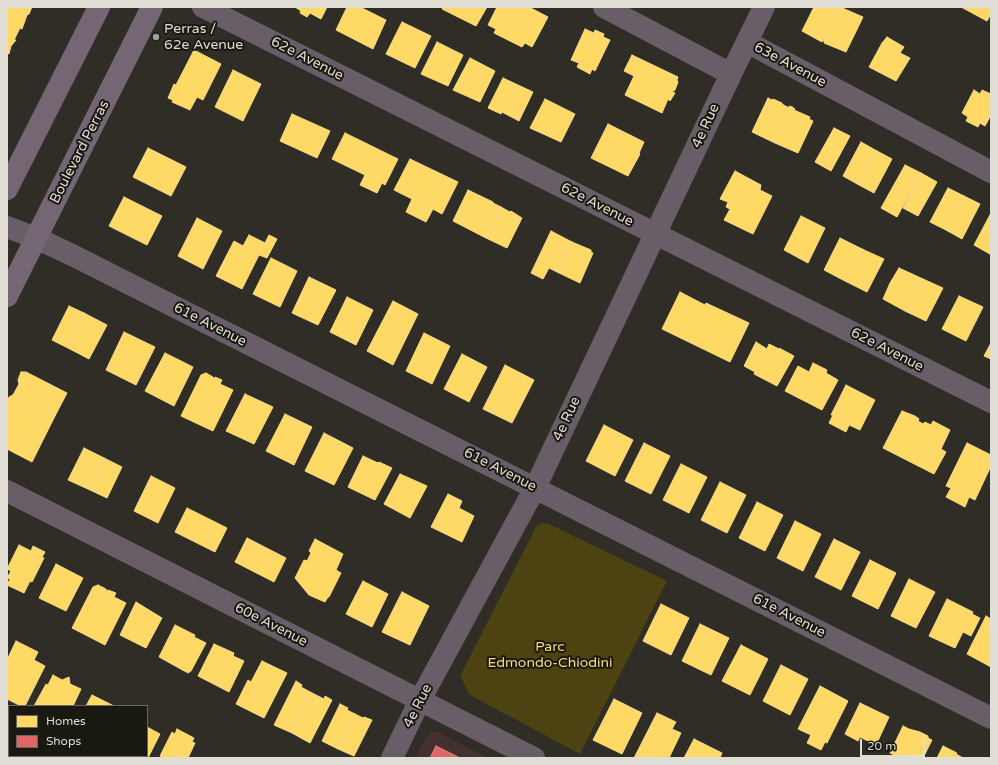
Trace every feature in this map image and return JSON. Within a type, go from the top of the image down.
[{"type":"main road","points":[[7,189],[99,7]]},
{"type":"main road","name":"Boulevard Perras","points":[[7,296],[152,7]]},
{"type":"street","name":"62e Avenue","points":[[203,7],[991,402]]},
{"type":"street","points":[[604,7],[731,74]]},
{"type":"street","points":[[747,42],[764,7]]},
{"type":"street","name":"63e Avenue","points":[[731,74],[747,42],[991,172]]},
{"type":"street","name":"4e Rue","points":[[392,758],[420,700],[534,488],[731,74]]},
{"type":"street","name":"61e Avenue","points":[[7,227],[36,238],[991,718]]},
{"type":"street","name":"60e Avenue","points":[[7,491],[534,758]]},
{"type":"shaded area","points":[[432,732],[438,732],[489,758],[415,758],[427,736]]},
{"type":"green space","name":"Parc Edmondo-Chiodini","points":[[542,523],[549,524],[667,581],[580,754],[470,695],[460,676],[536,527]]},
{"type":"building: Homes","points":[[7,7],[27,15],[22,29],[20,28],[14,40],[16,40],[11,46],[9,54],[7,53]]},
{"type":"building: Homes","points":[[10,7],[32,7],[27,15]]},
{"type":"building: Homes","points":[[295,7],[327,7],[321,19],[310,13],[307,17],[300,13],[301,11]]},
{"type":"building: Homes","points":[[347,7],[360,7],[386,20],[373,49],[336,30]]},
{"type":"building: Homes","points":[[443,7],[487,7],[476,26],[442,9]]},
{"type":"building: Homes","points":[[497,7],[529,7],[548,17],[532,47],[525,43],[522,47],[494,33],[496,29],[488,25]]},
{"type":"building: Homes","points":[[814,7],[840,7],[822,42],[802,31]]},
{"type":"building: Homes","points":[[840,7],[863,17],[846,52],[824,43],[825,41],[823,41]]},
{"type":"building: Homes","points":[[961,7],[991,7],[991,14],[987,21]]},
{"type":"building: Homes","points":[[402,22],[431,36],[415,68],[386,54]]},
{"type":"building: Homes","points":[[585,29],[594,33],[595,30],[604,34],[603,37],[610,40],[595,71],[592,69],[590,74],[577,67],[579,63],[571,60]]},
{"type":"building: Homes","points":[[887,37],[904,47],[900,53],[910,58],[896,81],[869,67],[882,43]]},
{"type":"building: Homes","points":[[437,42],[463,55],[448,86],[421,74]]},
{"type":"building: Homes","points":[[194,50],[221,64],[203,100],[197,97],[190,110],[172,102],[173,100],[168,98],[174,84],[176,85]]},
{"type":"building: Homes","points":[[632,55],[678,77],[675,90],[672,91],[675,93],[670,101],[668,99],[662,113],[625,95],[634,76],[624,71]]},
{"type":"building: Homes","points":[[470,58],[495,71],[480,102],[453,90]]},
{"type":"building: Homes","points":[[233,70],[261,84],[243,121],[215,107]]},
{"type":"building: Homes","points":[[503,78],[533,92],[519,121],[502,112],[501,114],[488,108]]},
{"type":"building: Homes","points":[[974,90],[980,94],[982,90],[991,94],[991,115],[985,126],[980,123],[978,127],[966,121],[968,117],[962,113]]},
{"type":"building: Homes","points":[[768,98],[782,103],[789,108],[789,106],[792,107],[775,143],[752,132]]},
{"type":"building: Homes","points":[[545,99],[575,114],[561,142],[530,128]]},
{"type":"building: Homes","points":[[792,107],[795,109],[794,110],[810,117],[809,119],[813,121],[798,153],[775,143]]},
{"type":"building: Homes","points":[[292,114],[330,131],[317,158],[280,141]]},
{"type":"building: Homes","points":[[608,124],[644,142],[639,153],[640,154],[628,176],[591,158]]},
{"type":"building: Homes","points":[[834,128],[850,136],[831,171],[815,162]]},
{"type":"building: Homes","points":[[345,133],[398,159],[385,185],[382,183],[377,193],[360,185],[365,175],[332,159]]},
{"type":"building: Homes","points":[[861,142],[877,151],[859,185],[843,176]]},
{"type":"building: Homes","points":[[148,148],[186,167],[171,196],[133,177]]},
{"type":"building: Homes","points":[[877,151],[892,159],[874,193],[859,185]]},
{"type":"building: Homes","points":[[410,159],[458,182],[442,214],[433,209],[426,222],[406,212],[412,199],[394,190]]},
{"type":"building: Homes","points":[[905,165],[921,173],[897,217],[881,208]]},
{"type":"building: Homes","points":[[735,171],[761,185],[760,190],[772,196],[753,234],[724,220],[730,209],[726,207],[728,202],[720,199]]},
{"type":"building: Homes","points":[[921,173],[937,182],[918,216],[903,208]]},
{"type":"building: Homes","points":[[948,188],[964,196],[946,230],[930,222]]},
{"type":"building: Homes","points":[[468,190],[501,207],[486,238],[453,221]]},
{"type":"building: Homes","points":[[964,196],[980,204],[962,239],[946,230]]},
{"type":"building: Homes","points":[[124,197],[162,216],[147,245],[109,226]]},
{"type":"building: Homes","points":[[501,207],[522,218],[507,248],[486,238]]},
{"type":"building: Homes","points":[[991,213],[991,251],[990,254],[974,245]]},
{"type":"building: Homes","points":[[801,216],[825,228],[808,263],[784,250]]},
{"type":"building: Homes","points":[[197,218],[222,231],[203,269],[178,256]]},
{"type":"building: Homes","points":[[551,231],[572,242],[557,272],[549,268],[543,279],[531,273]]},
{"type":"building: Homes","points":[[249,235],[265,243],[269,235],[277,239],[267,258],[259,255],[242,289],[216,276],[234,241],[243,246]]},
{"type":"building: Homes","points":[[840,238],[862,249],[845,281],[824,270]]},
{"type":"building: Homes","points":[[572,242],[591,250],[593,253],[580,283],[557,272]]},
{"type":"building: Homes","points":[[862,249],[884,259],[867,292],[845,281]]},
{"type":"building: Homes","points":[[271,258],[297,271],[280,307],[253,294]]},
{"type":"building: Homes","points":[[899,268],[923,279],[905,311],[883,299]]},
{"type":"building: Homes","points":[[309,277],[336,290],[318,325],[292,313]]},
{"type":"building: Homes","points":[[923,279],[943,288],[926,321],[905,311]]},
{"type":"building: Homes","points":[[680,292],[705,305],[706,303],[749,323],[730,362],[662,329]]},
{"type":"building: Homes","points":[[959,296],[983,307],[966,341],[942,329]]},
{"type":"building: Homes","points":[[347,297],[373,310],[356,345],[330,332]]},
{"type":"building: Homes","points":[[393,301],[418,314],[393,365],[367,351]]},
{"type":"building: Homes","points":[[69,306],[84,313],[68,348],[52,340]]},
{"type":"building: Homes","points":[[84,313],[107,325],[89,359],[68,348]]},
{"type":"building: Homes","points":[[124,332],[155,347],[136,385],[106,370]]},
{"type":"building: Homes","points":[[424,333],[450,346],[432,384],[406,371]]},
{"type":"building: Homes","points":[[756,342],[767,349],[769,344],[794,356],[777,386],[754,374],[755,372],[744,366]]},
{"type":"building: Homes","points":[[991,343],[991,359],[984,356]]},
{"type":"building: Homes","points":[[165,353],[193,367],[174,406],[145,391]]},
{"type":"building: Homes","points":[[462,354],[487,367],[469,402],[444,389]]},
{"type":"building: Homes","points":[[813,363],[827,370],[826,373],[838,380],[822,410],[785,391],[798,366],[809,372]]},
{"type":"building: Homes","points":[[505,365],[534,380],[512,423],[483,409]]},
{"type":"building: Homes","points":[[21,372],[26,372],[67,393],[55,416],[13,395],[19,384],[18,380]]},
{"type":"building: Homes","points":[[206,373],[213,377],[214,380],[215,377],[222,380],[220,384],[233,390],[213,431],[181,416],[201,375]]},
{"type":"building: Homes","points":[[846,385],[875,400],[860,430],[849,425],[846,432],[829,423],[833,415],[831,415]]},
{"type":"building: Homes","points":[[245,394],[273,407],[254,444],[226,431]]},
{"type":"building: Homes","points":[[13,395],[55,416],[32,462],[7,449],[7,401],[9,397]]},
{"type":"building: Homes","points":[[902,411],[915,416],[919,419],[918,421],[923,424],[925,422],[931,425],[933,421],[950,430],[941,449],[946,452],[934,474],[883,448]]},
{"type":"building: Homes","points":[[285,414],[312,427],[294,465],[266,451]]},
{"type":"building: Homes","points":[[604,425],[633,440],[615,476],[586,461]]},
{"type":"building: Homes","points":[[324,433],[353,448],[334,485],[305,471]]},
{"type":"building: Homes","points":[[644,443],[670,456],[651,494],[625,481]]},
{"type":"building: Homes","points":[[967,443],[991,455],[991,466],[975,500],[969,497],[965,507],[946,497],[951,488],[946,486]]},
{"type":"building: Homes","points":[[84,448],[104,458],[88,489],[68,480]]},
{"type":"building: Homes","points":[[363,456],[392,468],[375,500],[348,487]]},
{"type":"building: Homes","points":[[104,458],[122,467],[107,498],[88,489]]},
{"type":"building: Homes","points":[[681,464],[707,477],[689,513],[663,500]]},
{"type":"building: Homes","points":[[400,474],[427,486],[410,518],[384,504]]},
{"type":"building: Homes","points":[[151,476],[175,488],[158,523],[134,511]]},
{"type":"building: Homes","points":[[720,482],[746,495],[727,533],[701,520]]},
{"type":"building: Homes","points":[[448,494],[462,501],[459,508],[474,516],[462,542],[431,527]]},
{"type":"building: Homes","points":[[757,502],[783,515],[765,551],[739,538]]},
{"type":"building: Homes","points":[[187,508],[227,528],[215,552],[175,532]]},
{"type":"building: Homes","points":[[795,521],[821,534],[803,571],[777,558]]},
{"type":"building: Homes","points":[[247,538],[286,558],[274,582],[235,562]]},
{"type":"building: Homes","points":[[315,539],[343,554],[336,570],[341,573],[325,602],[309,595],[295,578],[304,560],[307,561],[311,553],[309,551]]},
{"type":"building: Homes","points":[[834,539],[860,552],[841,590],[815,577]]},
{"type":"building: Homes","points":[[19,545],[31,551],[33,546],[45,552],[42,557],[44,558],[32,582],[30,581],[24,593],[7,585],[10,579],[7,578],[11,571],[7,569]]},
{"type":"building: Homes","points":[[870,560],[896,573],[878,609],[852,596]]},
{"type":"building: Homes","points":[[56,564],[83,578],[66,611],[39,598]]},
{"type":"building: Homes","points":[[909,579],[935,592],[916,628],[891,616]]},
{"type":"building: Homes","points":[[363,581],[388,594],[372,627],[346,614]]},
{"type":"building: Homes","points":[[98,585],[106,589],[107,592],[108,590],[116,593],[114,597],[126,603],[105,645],[72,628],[93,587]]},
{"type":"building: Homes","points":[[402,592],[429,606],[410,645],[382,632]]},
{"type":"building: Homes","points":[[947,599],[973,612],[972,614],[980,618],[971,636],[963,632],[955,648],[929,636]]},
{"type":"building: Homes","points":[[136,602],[162,618],[146,648],[120,635]]},
{"type":"building: Homes","points":[[661,604],[689,618],[671,655],[643,641]]},
{"type":"building: Homes","points":[[986,616],[991,619],[991,667],[967,654]]},
{"type":"building: Homes","points":[[700,624],[729,638],[711,675],[682,661]]},
{"type":"building: Homes","points":[[175,625],[195,635],[194,637],[206,643],[191,671],[188,673],[159,657]]},
{"type":"building: Homes","points":[[16,641],[38,652],[34,660],[45,666],[26,705],[19,705],[7,699],[7,660]]},
{"type":"building: Homes","points":[[214,644],[234,653],[233,656],[244,661],[229,692],[198,676]]},
{"type":"building: Homes","points":[[741,645],[768,659],[750,695],[722,681]]},
{"type":"building: Homes","points":[[262,661],[287,673],[264,718],[236,704],[248,680],[251,682]]},
{"type":"building: Homes","points":[[781,665],[808,679],[790,715],[763,701]]},
{"type":"building: Homes","points":[[53,675],[62,680],[69,677],[70,684],[81,689],[73,705],[35,705],[46,684],[48,685]]},
{"type":"building: Homes","points":[[296,681],[302,685],[301,687],[312,693],[292,733],[274,725]]},
{"type":"building: Homes","points":[[820,686],[848,701],[827,743],[825,742],[821,750],[807,743],[811,735],[798,729]]},
{"type":"building: Homes","points":[[312,693],[324,699],[325,696],[332,700],[310,743],[292,733]]},
{"type":"building: Homes","points":[[92,695],[112,705],[87,705]]},
{"type":"building: Homes","points":[[614,699],[642,713],[622,754],[593,740]]},
{"type":"building: Homes","points":[[860,703],[889,717],[876,745],[860,737],[858,741],[845,734]]},
{"type":"building: Homes","points":[[340,704],[355,714],[338,749],[322,741]]},
{"type":"building: Homes","points":[[657,713],[676,722],[672,729],[681,733],[669,758],[634,758]]},
{"type":"building: Homes","points":[[355,714],[372,720],[354,756],[338,749]]},
{"type":"building: Homes","points":[[903,726],[920,732],[932,740],[923,758],[901,758],[890,753]]},
{"type":"building: Homes","points":[[148,728],[160,734],[148,758],[134,757],[148,757]]},
{"type":"building: Homes","points":[[177,729],[194,738],[192,742],[195,743],[188,758],[164,758],[160,756],[172,732],[175,734]]},
{"type":"building: Homes","points":[[694,739],[722,753],[720,758],[684,758]]},
{"type":"building: Homes","points":[[943,746],[957,753],[956,754],[963,758],[937,758]]},
{"type":"building: Shops","points":[[436,746],[460,758],[430,758]]},
{"type":"place","name":"Perras / 62e Avenue","points":[[156,37]]}]
